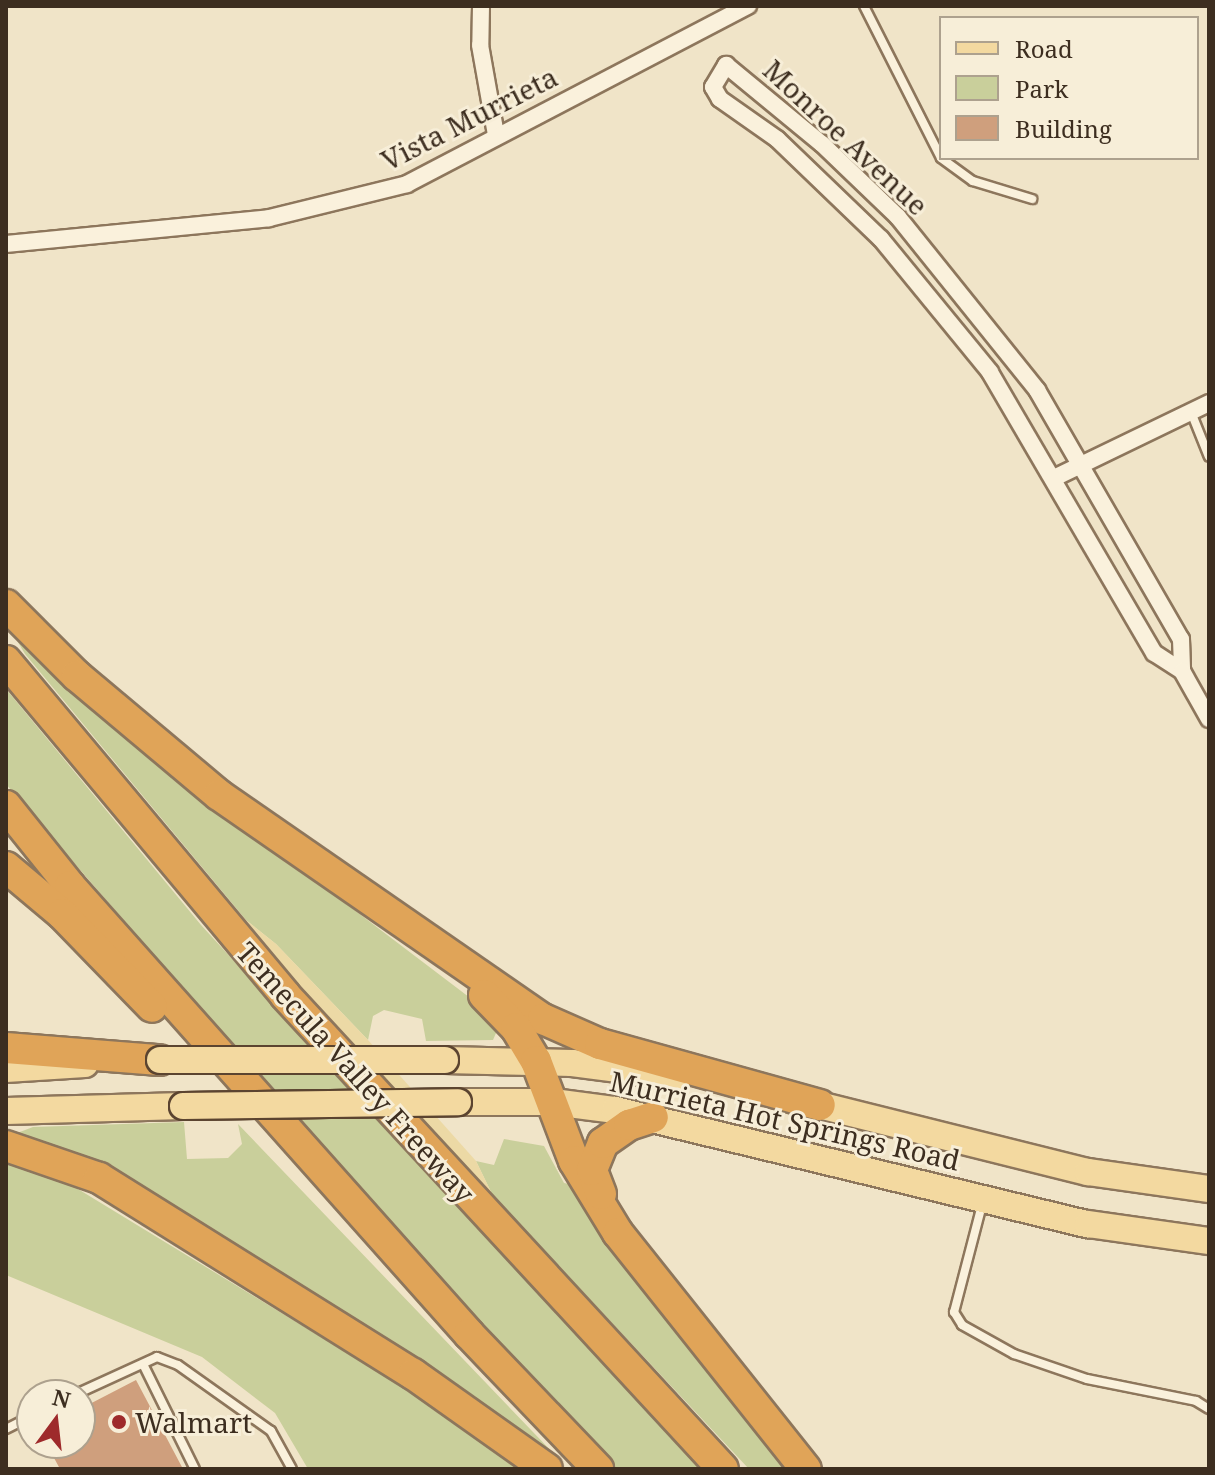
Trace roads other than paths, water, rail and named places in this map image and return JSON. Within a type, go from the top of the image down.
[{"type":"highway","points":[[6,605],[158,746],[354,892],[501,1008],[536,1061],[574,1161],[618,1233],[806,1469]]},
{"type":"highway","name":"Temecula Valley Freeway","points":[[6,661],[285,995],[723,1469]]},
{"type":"highway","points":[[6,806],[70,886],[469,1334]]},
{"type":"highway","points":[[6,867],[62,914],[598,1469]]},
{"type":"highway","points":[[354,892],[574,1035],[820,1105]]},
{"type":"highway","points":[[6,1048],[160,1060]]},
{"type":"highway","points":[[618,1233],[592,1170],[596,1156],[615,1132],[653,1117]]},
{"type":"highway","points":[[6,1146],[99,1178],[413,1374],[547,1469]]},
{"type":"main road","name":"Murrieta Hot Springs Road","points":[[6,1069],[160,1060],[445,1060],[536,1061],[632,1070],[820,1105],[1088,1172],[1209,1189]]},
{"type":"main road","name":"Murrieta Hot Springs Road","points":[[6,1111],[553,1102],[653,1117],[1088,1224],[1209,1241]]},
{"type":"street","points":[[481,6],[480,45],[496,135]]},
{"type":"street","name":"Vista Murrieta","points":[[6,244],[269,218],[340,204],[407,184],[748,6]]},
{"type":"street","name":"Monroe Avenue","points":[[1182,671],[1154,653],[990,372],[881,239],[777,139],[720,99],[713,87],[726,65],[822,144],[898,217],[1037,390],[1084,466],[1181,639],[1182,671],[1209,719]]},
{"type":"street","points":[[1054,478],[1209,403]]},
{"type":"lane","points":[[864,6],[939,154]]},
{"type":"lane","points":[[944,160],[973,181],[1032,199]]},
{"type":"lane","points":[[1191,412],[1209,457]]},
{"type":"lane","points":[[983,1200],[954,1312],[962,1325],[1014,1354],[1087,1379],[1196,1401],[1209,1409]]},
{"type":"lane","points":[[96,1385],[157,1357],[178,1365],[271,1431],[292,1469]]},
{"type":"lane","points":[[143,1364],[195,1469]]},
{"type":"place","name":"Walmart","points":[[119,1422]]}]
